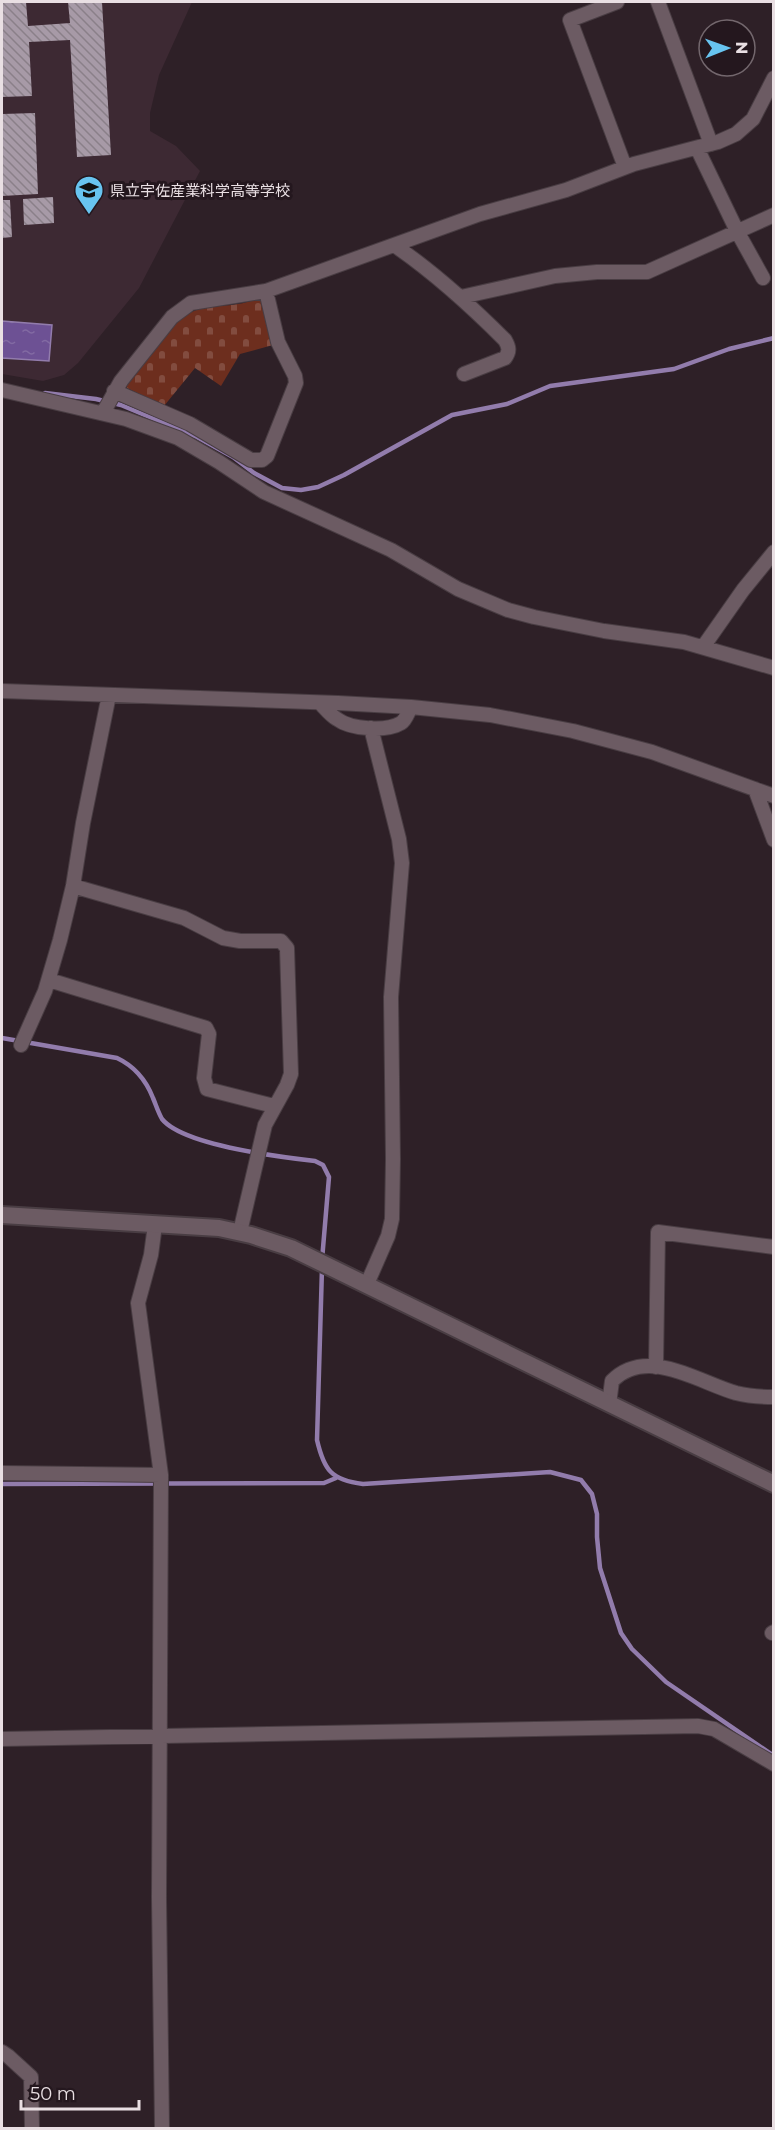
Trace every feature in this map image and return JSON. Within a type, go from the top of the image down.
[{"type":"street","points":[[617,2],[570,20],[626,167]]},
{"type":"street","points":[[658,2],[711,144]]},
{"type":"street","points":[[103,413],[114,391],[172,317],[191,303],[266,291],[480,214],[566,190],[626,167],[711,144],[736,134],[753,119],[774,78]]},
{"type":"street","points":[[697,148],[737,231],[763,278]]},
{"type":"street","points":[[461,297],[555,276],[647,272],[774,215]]},
{"type":"street","points":[[394,244],[461,297],[509,346],[509,352],[505,358],[464,374]]},
{"type":"street","points":[[114,391],[190,424],[251,460],[262,460],[267,456],[296,383],[295,376],[278,342],[266,291]]},
{"type":"street","points":[[2,390],[103,413],[177,438],[264,492],[391,550],[483,601],[542,619],[604,631],[676,640],[774,668]]},
{"type":"street","points":[[704,647],[743,590],[774,552]]},
{"type":"street","points":[[2,691],[411,707],[497,716],[573,730],[683,761],[774,796]]},
{"type":"street","points":[[21,1045],[49,980],[73,886],[83,823],[109,695]]},
{"type":"street","points":[[320,703],[341,722],[371,728],[385,728],[404,722],[411,707]]},
{"type":"street","points":[[367,1284],[388,1236],[392,1219],[391,997],[402,863],[399,838],[371,728]]},
{"type":"street","points":[[755,789],[774,840]]},
{"type":"street","points":[[73,886],[184,918],[223,938],[240,941],[277,941],[287,948],[291,1074],[265,1125],[240,1232]]},
{"type":"street","points":[[49,980],[206,1028],[209,1032],[204,1078],[207,1089],[274,1107]]},
{"type":"street","points":[[2,1215],[219,1228],[291,1248],[774,1484]]},
{"type":"street","points":[[155,1225],[151,1255],[138,1303],[138,1314],[161,1474],[159,1898],[162,2128]]},
{"type":"street","points":[[656,1367],[658,1232],[774,1247]]},
{"type":"street","points":[[609,1404],[612,1380],[620,1372],[630,1367],[675,1370],[736,1393],[774,1397]]},
{"type":"street","points":[[2,1473],[161,1474]]},
{"type":"street","points":[[2,1739],[698,1726],[721,1733],[774,1764]]},
{"type":"street","points":[[2,2052],[31,2077],[32,2128]]},
{"type":"shaded area","name":"県立宇佐産業科学高等学校","points":[[2,2],[192,2],[159,75],[150,113],[150,131],[176,146],[200,171],[139,288],[78,363],[64,375],[43,381],[2,374]]},
{"type":"green space","points":[[261,298],[273,345],[240,354],[221,386],[195,368],[164,406],[127,388],[125,381],[176,322],[184,316],[198,309],[241,304]]},
{"type":"water","points":[[2,321],[52,325],[49,361],[2,358]]},
{"type":"building","points":[[2,2],[26,2],[28,26],[70,23],[68,2],[102,2],[111,155],[77,157],[70,40],[29,42],[32,96],[2,97]]},
{"type":"building","points":[[35,113],[38,194],[2,196],[2,114]]},
{"type":"building","points":[[53,197],[54,223],[24,225],[23,199]]},
{"type":"building","points":[[2,200],[10,200],[12,237],[2,238]]},
{"type":"waterway","points":[[45,393],[96,399],[121,405],[197,437],[282,488],[301,490],[318,487],[344,475],[452,415],[507,404],[550,386],[674,369],[729,349],[774,338]]},
{"type":"waterway","points":[[2,1038],[117,1058],[134,1069],[143,1080],[162,1119],[173,1128],[210,1143],[257,1153],[315,1161],[323,1165],[329,1177],[322,1260]]},
{"type":"waterway","points":[[322,1268],[317,1440],[326,1466],[331,1472],[343,1480],[363,1484],[550,1472],[581,1480],[592,1494],[597,1514],[600,1568],[621,1633],[632,1649],[666,1682],[774,1756]]},
{"type":"waterway","points":[[2,1484],[324,1483],[336,1478]]},
{"type":"place","name":"県立宇佐産業科学高等学校","points":[[89,216]]}]
